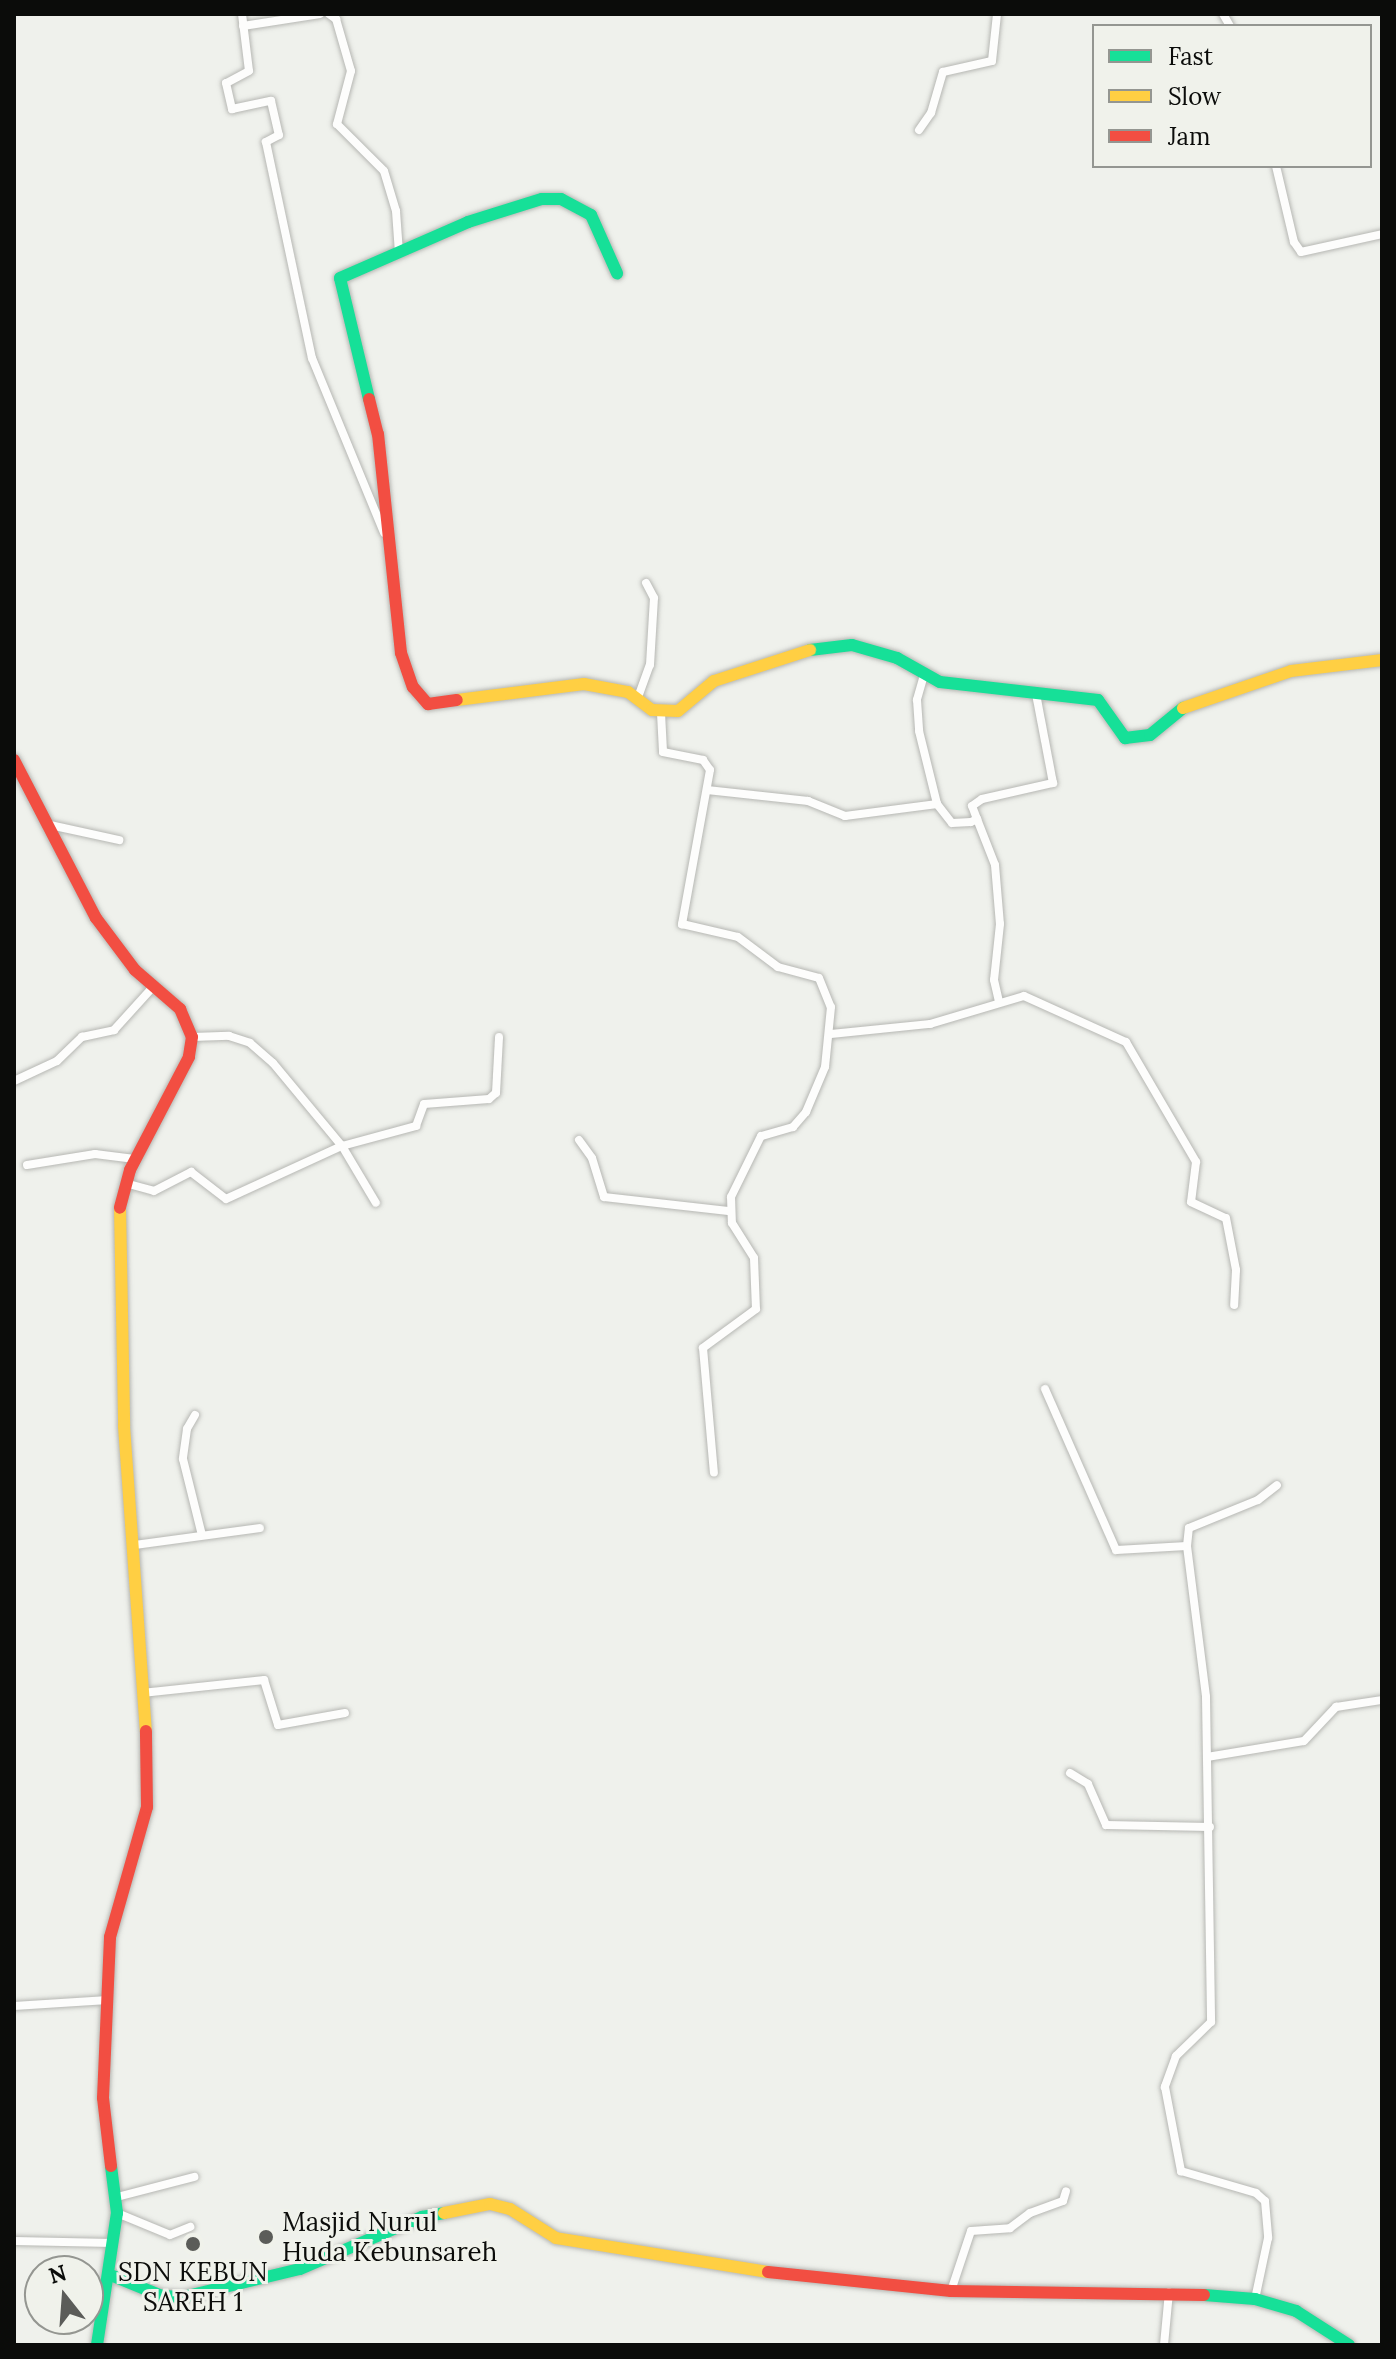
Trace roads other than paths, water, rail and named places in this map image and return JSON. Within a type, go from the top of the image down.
[{"type":"street","points":[[242,14],[249,71],[226,83],[232,109],[271,101],[279,135],[266,142],[312,358],[393,554]]},
{"type":"street","points":[[243,26],[320,14]]},
{"type":"street","points":[[329,14],[336,19],[351,71],[337,124],[384,171],[396,211],[399,254]]},
{"type":"street","points":[[919,130],[931,113],[943,72],[992,61],[997,14]]},
{"type":"street","points":[[1276,168],[1294,242],[1301,252],[1382,234]]},
{"type":"street","points":[[617,273],[597,223],[561,199],[542,199],[468,222],[339,280],[375,415],[393,554],[401,653],[413,687],[428,704],[558,684],[615,689],[661,713],[678,711],[714,681],[834,645],[897,658],[940,682],[1098,700],[1118,735],[1137,737],[1153,733],[1184,707],[1248,683],[1291,671],[1382,660]]},
{"type":"street","points":[[637,700],[650,665],[654,598],[646,583]]},
{"type":"street","points":[[924,675],[917,700],[919,731],[937,804],[952,823],[977,819]]},
{"type":"street","points":[[999,1001],[994,980],[1000,924],[995,865],[972,806],[982,799],[1053,783],[1036,694]]},
{"type":"street","points":[[661,713],[663,752],[707,762],[707,790],[680,916],[682,924],[738,937],[778,967],[819,978],[831,1007],[831,1034],[825,1067],[806,1112],[793,1127],[761,1136],[728,1211]]},
{"type":"street","points":[[14,760],[96,918],[153,987],[180,1009],[192,1037],[189,1057],[125,1183],[117,1220],[124,1426],[135,1545],[141,1693],[149,1791],[110,1937],[103,2098],[117,2213],[97,2345]]},
{"type":"street","points":[[707,790],[808,801],[845,816],[937,804]]},
{"type":"street","points":[[50,825],[119,840]]},
{"type":"street","points":[[14,1081],[57,1061],[82,1037],[114,1030],[153,987]]},
{"type":"street","points":[[831,1034],[930,1024],[999,1001],[1031,996],[1131,1047],[1196,1162],[1191,1202],[1226,1218],[1236,1270],[1234,1305]]},
{"type":"street","points":[[192,1037],[229,1036],[250,1043],[273,1063],[342,1146],[376,1203]]},
{"type":"street","points":[[125,1183],[154,1191],[191,1172],[226,1199],[342,1146],[416,1126],[424,1104],[494,1097],[499,1037]]},
{"type":"street","points":[[579,1140],[592,1158],[604,1197],[728,1211]]},
{"type":"street","points":[[27,1165],[95,1154],[135,1159]]},
{"type":"street","points":[[714,1473],[703,1348],[756,1309],[754,1258],[728,1211]]},
{"type":"street","points":[[1045,1389],[1116,1550],[1187,1546]]},
{"type":"street","points":[[195,1415],[187,1429],[183,1459],[202,1535]]},
{"type":"street","points":[[1256,2300],[1268,2238],[1265,2201],[1238,2187],[1181,2171],[1168,2120],[1165,2087],[1171,2064],[1211,2022],[1206,1697],[1187,1546],[1189,1528],[1258,1500],[1277,1485]]},
{"type":"street","points":[[135,1545],[260,1528]]},
{"type":"street","points":[[141,1693],[264,1680],[278,1725],[345,1713]]},
{"type":"street","points":[[1207,1757],[1304,1741],[1336,1707],[1382,1700]]},
{"type":"street","points":[[1070,1773],[1088,1784],[1106,1825],[1210,1827]]},
{"type":"street","points":[[14,2006],[108,2000]]},
{"type":"street","points":[[117,2197],[194,2177]]},
{"type":"street","points":[[951,2291],[971,2231],[1010,2228],[1030,2213],[1063,2201],[1066,2191]]},
{"type":"street","points":[[108,2274],[162,2296],[183,2297],[300,2269],[437,2213],[490,2204],[510,2209],[556,2238],[825,2281],[951,2291],[1169,2292],[1256,2300],[1272,2303],[1349,2345]]},
{"type":"street","points":[[117,2213],[170,2235],[190,2227]]},
{"type":"street","points":[[14,2241],[113,2243]]},
{"type":"street","points":[[1164,2345],[1169,2292]]},
{"type":"place","name":"Masjid Nurul Huda Kebunsareh","points":[[266,2237]]},
{"type":"place","name":"SDN KEBUN SAREH 1","points":[[193,2244]]}]
